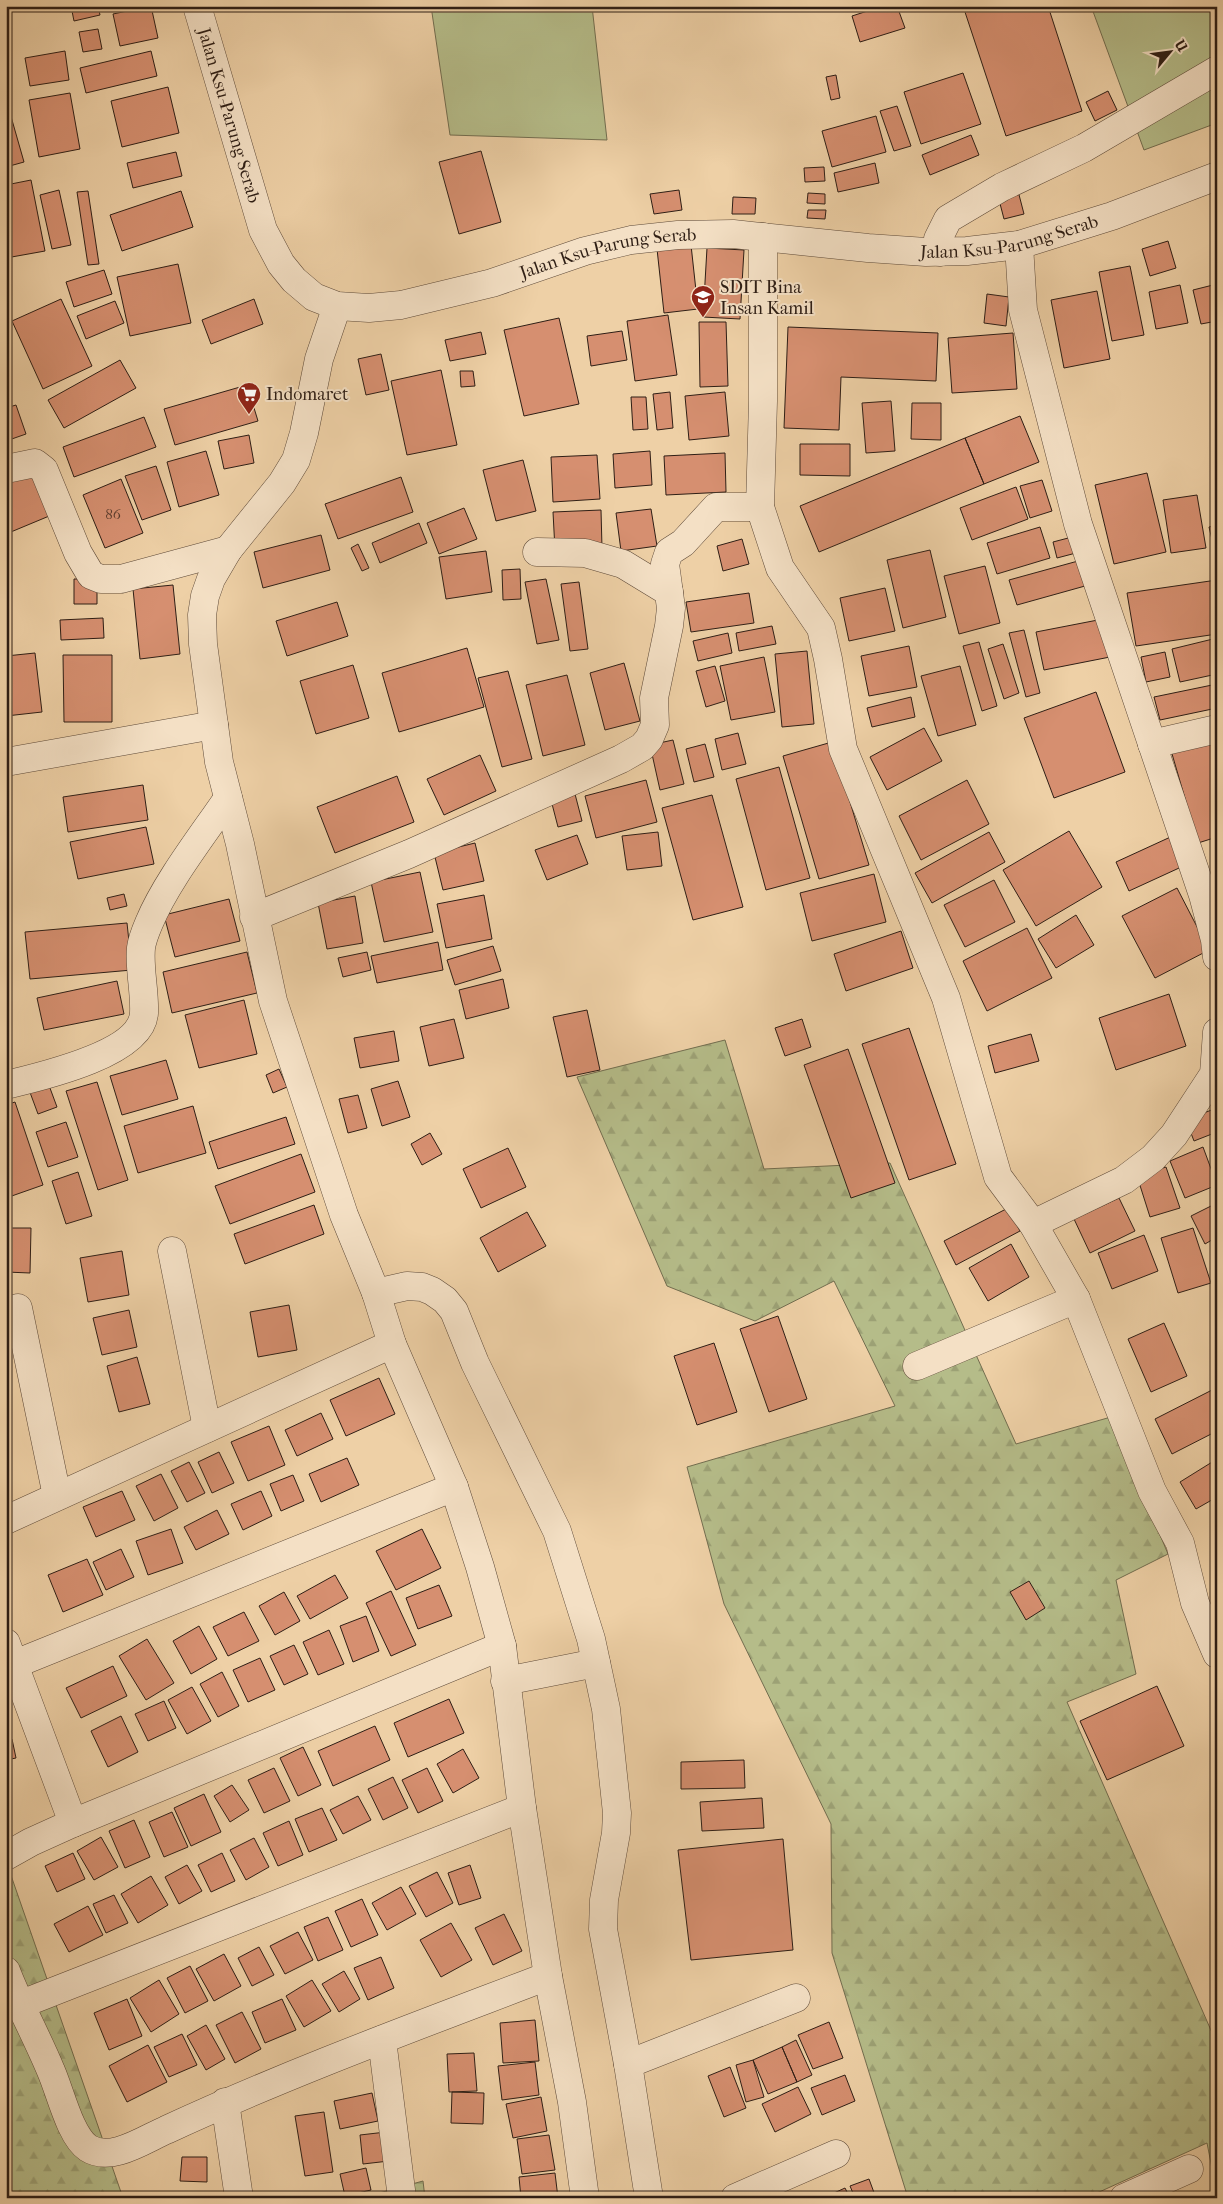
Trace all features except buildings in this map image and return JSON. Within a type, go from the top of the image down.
[{"type":"street","name":"Jalan Ksu-Parung Serab","points":[[197,6],[263,230],[281,264],[294,280],[314,296],[336,306],[369,308],[401,306],[492,283],[585,251],[630,240],[706,234],[763,236],[868,248],[940,252],[1019,246],[1112,216],[1217,176]]},
{"type":"street","points":[[940,252],[938,239],[948,220],[1002,187],[1084,148],[1217,70]]},
{"type":"street","points":[[763,236],[763,401],[760,507],[780,568],[820,628],[828,659],[843,749],[946,998],[998,1177],[1034,1224],[1076,1299],[1152,1491],[1180,1543],[1195,1603],[1217,1654]]},
{"type":"street","points":[[1019,246],[1023,310],[1066,481],[1078,524],[1203,895],[1215,940],[1217,958]]},
{"type":"street","points":[[336,306],[319,359],[304,433],[296,460],[282,483],[228,550],[211,579],[205,596],[202,615],[203,644],[219,762],[273,1001],[344,1215],[376,1293],[392,1344],[454,1487],[480,1567],[502,1646],[522,1808],[548,1976],[572,2102],[585,2198]]},
{"type":"street","points":[[6,469],[35,463],[44,470],[78,554],[91,575],[101,579],[121,578],[228,550]]},
{"type":"street","points":[[254,917],[409,854],[621,759],[642,747],[649,739],[655,725],[654,698],[669,626],[670,608],[665,564],[669,552],[683,543],[716,507],[760,507]]},
{"type":"street","points":[[537,552],[585,553],[623,564],[668,592]]},
{"type":"street","points":[[6,762],[214,725]]},
{"type":"street","points":[[1152,744],[1217,729]]},
{"type":"street","points":[[6,1085],[66,1070],[94,1059],[126,1040],[140,1026],[144,1015],[145,1000],[141,948],[150,922],[161,898],[228,798]]},
{"type":"street","points":[[1034,1224],[1124,1180],[1153,1158],[1174,1135],[1215,1081],[1217,1032]]},
{"type":"street","points":[[172,1252],[207,1428]]},
{"type":"street","points":[[376,1293],[407,1286],[422,1287],[445,1300],[454,1311],[475,1363],[557,1531],[591,1639],[606,1709],[617,1813],[616,1833],[604,1900],[603,1929],[628,2064],[649,2198]]},
{"type":"street","points":[[917,1366],[1076,1299]]},
{"type":"street","points":[[18,1308],[57,1496]]},
{"type":"street","points":[[6,1520],[392,1344]]},
{"type":"street","points":[[73,1823],[11,1654],[454,1487]]},
{"type":"street","points":[[6,1856],[31,1842],[73,1823],[502,1646]]},
{"type":"street","points":[[505,1681],[596,1663]]},
{"type":"street","points":[[19,2005],[522,1808]]},
{"type":"street","points":[[6,1971],[19,2005],[51,2070],[72,2126],[83,2144],[89,2149],[108,2153],[126,2148],[225,2102],[548,1976]]},
{"type":"street","points":[[628,2064],[796,1998]]},
{"type":"street","points":[[382,2040],[402,2198]]},
{"type":"street","points":[[225,2102],[240,2198]]},
{"type":"street","points":[[735,2198],[836,2154]]},
{"type":"street","points":[[1124,2198],[1189,2169]]},
{"type":"green space","points":[[431,6],[592,6],[607,140],[450,135]]},
{"type":"green space","points":[[1091,6],[1217,6],[1217,123],[1144,150]]},
{"type":"green space","points":[[725,1040],[764,1169],[890,1163],[1016,1444],[1111,1417],[1168,1554],[1116,1580],[1136,1674],[1067,1702],[1217,2044],[1217,2194],[1207,2143],[1086,2198],[908,2198],[832,1953],[831,1824],[724,1604],[687,1467],[895,1406],[834,1281],[755,1321],[667,1286],[577,1077]]},
{"type":"green space","points":[[6,1861],[123,2198],[6,2198]]},
{"type":"green space","points":[[423,2181],[425,2198],[361,2198]]},
{"type":"place","name":"SDIT Bina Insan Kamil","points":[[703,318]]},
{"type":"place","name":"Indomaret","points":[[249,415]]}]
